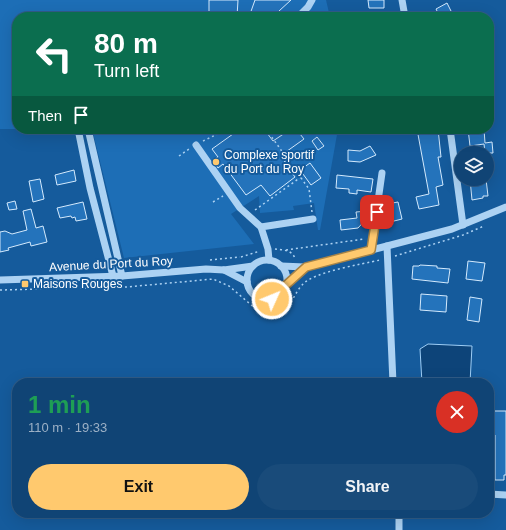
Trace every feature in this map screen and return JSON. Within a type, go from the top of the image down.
[{"type":"street","points":[[303,12],[312,0]]},
{"type":"street","points":[[402,0],[404,12]]},
{"type":"street","points":[[79,134],[90,188],[113,276]]},
{"type":"street","points":[[89,134],[122,276]]},
{"type":"street","points":[[451,134],[462,225]]},
{"type":"street","points":[[196,145],[240,208],[261,227],[268,249],[269,260]]},
{"type":"street","points":[[371,250],[382,173]]},
{"type":"street","name":"Avenue du Port du Roy","points":[[0,280],[122,276],[206,269],[224,270],[253,266],[263,260],[269,260],[281,266],[306,267],[462,225],[506,207]]},
{"type":"street","points":[[261,227],[313,219]]},
{"type":"street","points":[[388,246],[387,258],[393,378]]},
{"type":"street","points":[[247,282],[248,275],[253,266]]},
{"type":"street","points":[[281,266],[285,272],[286,285]]},
{"type":"street","name":"Avenue du Port du Roy","points":[[224,270],[247,282],[253,294],[265,300],[278,296],[286,285],[306,267]]},
{"type":"street","points":[[494,494],[506,495]]},
{"type":"street","points":[[399,518],[399,530]]},
{"type":"path","points":[[270,134],[309,189],[313,219]]},
{"type":"path","points":[[250,216],[260,205],[301,177]]},
{"type":"path","points":[[0,290],[127,286],[213,279],[229,286],[263,315],[269,317],[281,315],[286,311],[303,284],[314,276],[387,258],[463,235],[484,226]]},
{"type":"shaded area","points":[[0,0],[326,0],[329,12],[12,12],[12,129],[0,129]]},
{"type":"shaded area","name":"Complexe sportif du Port du Roy","points":[[93,134],[337,134],[320,230],[318,230],[314,203],[293,206],[294,210],[260,213],[259,196],[231,214],[254,244],[124,258]]},
{"type":"shaded area","points":[[428,344],[472,346],[470,378],[422,378],[420,349]]},
{"type":"building","points":[[209,0],[238,0],[237,12],[209,12]]},
{"type":"building","points":[[255,0],[291,0],[279,12],[251,12]]},
{"type":"building","points":[[368,0],[384,0],[384,8],[369,8]]},
{"type":"building","points":[[447,3],[452,12],[438,12],[436,9]]},
{"type":"building","points":[[233,134],[268,134],[273,141],[284,134],[300,134],[304,139],[283,154],[287,160],[284,162],[295,177],[270,196],[261,185],[246,195],[223,164],[218,168],[213,160],[218,157],[212,149]]},
{"type":"building","points":[[418,134],[439,134],[441,157],[438,157],[443,185],[436,187],[439,205],[419,209],[416,197],[429,194]]},
{"type":"building","points":[[469,134],[484,134],[485,143],[492,142],[492,146],[484,146],[484,144],[470,146]]},
{"type":"building","points":[[317,137],[324,146],[318,150],[312,141]]},
{"type":"building","points":[[370,146],[376,155],[360,162],[348,161],[348,150],[360,151]]},
{"type":"building","points":[[310,163],[321,178],[311,185],[300,170]]},
{"type":"building","points":[[74,170],[76,181],[57,185],[55,175]]},
{"type":"building","points":[[337,175],[373,179],[371,192],[357,190],[357,194],[349,193],[349,189],[336,188]]},
{"type":"building","points":[[40,179],[44,199],[33,202],[29,181]]},
{"type":"building","points":[[471,186],[487,186],[488,196],[483,196],[483,198],[472,200]]},
{"type":"building","points":[[15,201],[17,209],[9,210],[7,203]]},
{"type":"building","points":[[83,202],[87,219],[76,221],[75,217],[72,218],[71,216],[60,218],[57,208]]},
{"type":"building","points":[[398,202],[402,219],[390,222],[387,204]]},
{"type":"building","points":[[31,209],[36,228],[43,226],[47,242],[31,246],[30,242],[8,248],[9,250],[0,252],[0,232],[5,231],[12,234],[27,230],[23,211]]},
{"type":"building","points":[[367,211],[367,216],[369,216],[358,228],[341,230],[340,220],[357,218],[356,212]]},
{"type":"building","points":[[468,261],[485,263],[482,281],[466,279]]},
{"type":"building","points":[[413,266],[437,266],[437,268],[450,269],[448,283],[412,279]]},
{"type":"building","points":[[421,294],[447,296],[446,312],[420,310]]},
{"type":"building","points":[[470,297],[482,299],[479,322],[467,320]]},
{"type":"building","points":[[494,411],[506,411],[506,475],[504,475],[504,480],[495,480]]},
{"type":"place","name":"Complexe sportif du Port du Roy","points":[[216,162]]},
{"type":"place","name":"Maisons Rouges","points":[[25,284]]},
{"type":"route","points":[[272,299],[278,296],[286,285],[306,267],[371,250],[377,212]]}]
